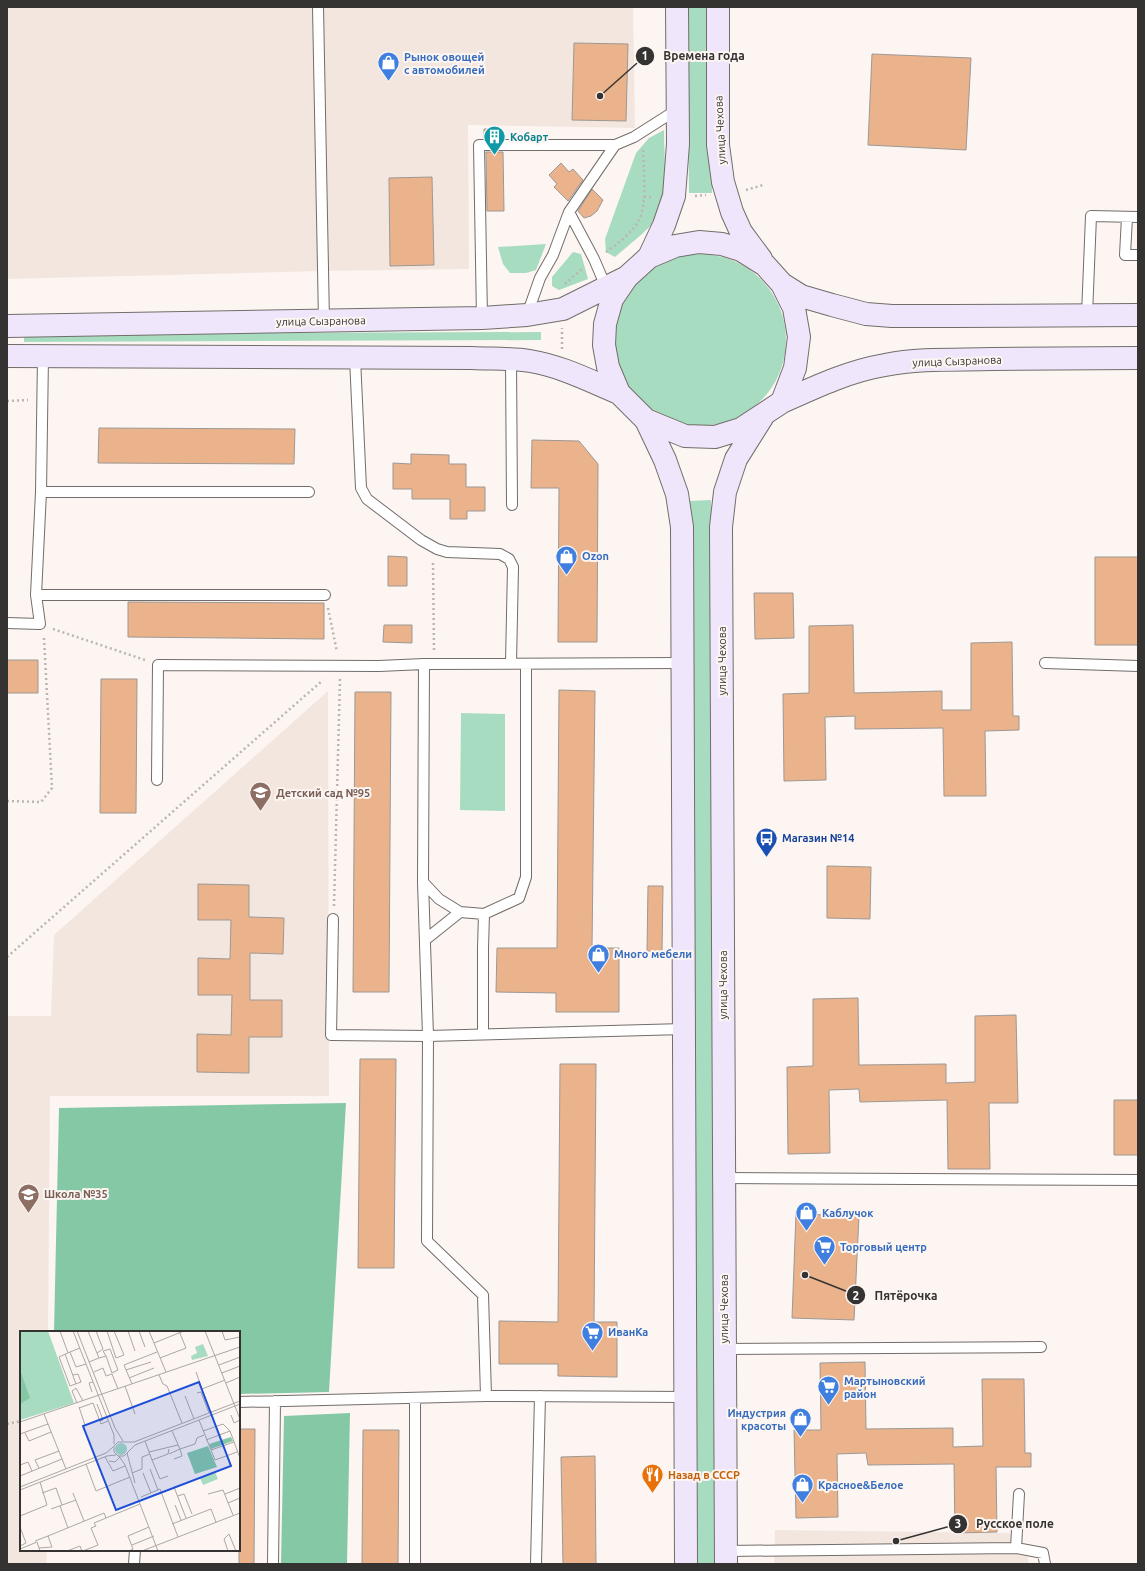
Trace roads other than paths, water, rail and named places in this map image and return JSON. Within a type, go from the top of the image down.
[{"type":"main road","points":[[649,257],[664,225],[674,196],[678,144],[677,7]]},
{"type":"main road","name":"улица Чехова","points":[[718,7],[718,145],[723,182],[732,212],[741,232],[765,265]]},
{"type":"main road","points":[[686,1564],[682,527],[677,494],[665,460],[646,420],[619,393],[608,367],[604,346],[605,324],[612,299],[627,277],[649,257],[675,246],[699,242],[722,244],[741,250],[765,265],[782,284],[794,308],[799,337],[795,368],[782,402]]},
{"type":"main road","name":"улица Сызранова","points":[[7,326],[482,318],[527,315],[563,309],[627,277]]},
{"type":"main road","points":[[782,284],[801,296],[832,306],[866,314],[900,316],[1138,315]]},
{"type":"main road","points":[[7,356],[472,358],[530,361],[561,369],[619,393]]},
{"type":"main road","name":"улица Сызранова","points":[[646,420],[685,436],[715,437],[741,429],[763,416],[782,402],[820,384],[885,365],[916,361],[1138,358]]},
{"type":"main road","name":"улица Чехова","points":[[726,1557],[721,527],[725,492],[736,459],[763,416]]},
{"type":"lane","points":[[318,7],[324,321]]},
{"type":"lane","points":[[482,318],[479,145],[615,144],[634,137],[678,109]]},
{"type":"lane","points":[[527,315],[540,278],[553,255],[569,212],[615,144]]},
{"type":"lane","points":[[569,212],[594,259],[606,287]]},
{"type":"lane","points":[[1087,315],[1091,216],[1138,217]]},
{"type":"lane","points":[[1127,217],[1124,255],[1138,255]]},
{"type":"lane","points":[[7,623],[40,624],[36,595],[41,492],[43,356]]},
{"type":"lane","points":[[355,358],[361,488],[367,499],[421,540],[433,547],[447,552],[500,554],[509,558],[513,567],[511,663]]},
{"type":"lane","points":[[511,360],[512,505]]},
{"type":"lane","points":[[41,492],[309,492]]},
{"type":"lane","points":[[36,595],[325,595]]},
{"type":"lane","points":[[157,780],[158,665],[379,666],[511,663],[682,663]]},
{"type":"lane","points":[[1045,663],[1138,666]]},
{"type":"lane","points":[[429,664],[423,882],[428,1036],[427,1241],[483,1295],[486,1396]]},
{"type":"lane","points":[[423,882],[439,899],[460,912],[484,914],[519,898],[526,877],[526,664]]},
{"type":"lane","points":[[425,940],[460,912]]},
{"type":"lane","points":[[483,1034],[482,948],[484,914]]},
{"type":"lane","points":[[333,918],[331,1035],[428,1036],[684,1029]]},
{"type":"lane","points":[[723,1178],[1138,1180]]},
{"type":"lane","points":[[724,1349],[1040,1347]]},
{"type":"lane","points":[[240,1402],[486,1396],[686,1397]]},
{"type":"lane","points":[[536,1564],[540,1396]]},
{"type":"lane","points":[[415,1398],[415,1564]]},
{"type":"lane","points":[[273,1564],[275,1402]]},
{"type":"lane","points":[[1016,1548],[1019,1494]]},
{"type":"lane","points":[[726,1557],[1016,1548],[1043,1553],[1045,1564]]},
{"type":"lane","points":[[134,1564],[135,1551]]},
{"type":"place","name":"Рынок овощей с автомобилей","points":[[388,82]]},
{"type":"place","name":"Времена года","points":[[600,96]]},
{"type":"place","name":"Кобарт","points":[[494,156]]},
{"type":"place","name":"Ozon","points":[[566,576]]},
{"type":"place","name":"Детский сад №95","points":[[260,812]]},
{"type":"place","name":"Магазин №14","points":[[767,858]]},
{"type":"place","name":"Много мебели","points":[[598,974]]},
{"type":"place","name":"Школа №35","points":[[28,1214]]},
{"type":"place","name":"Каблучок","points":[[807,1232]]},
{"type":"place","name":"Торговый центр","points":[[825,1266]]},
{"type":"place","name":"Пятёрочка","points":[[805,1275]]},
{"type":"place","name":"ИванКа","points":[[592,1352]]},
{"type":"place","name":"Мартыновский район","points":[[829,1406]]},
{"type":"place","name":"Индустрия красоты","points":[[801,1438]]},
{"type":"place","name":"Назад в СССР","points":[[653,1494]]},
{"type":"place","name":"Красное&Белое","points":[[803,1504]]},
{"type":"place","name":"Русское поле","points":[[896,1541]]}]
